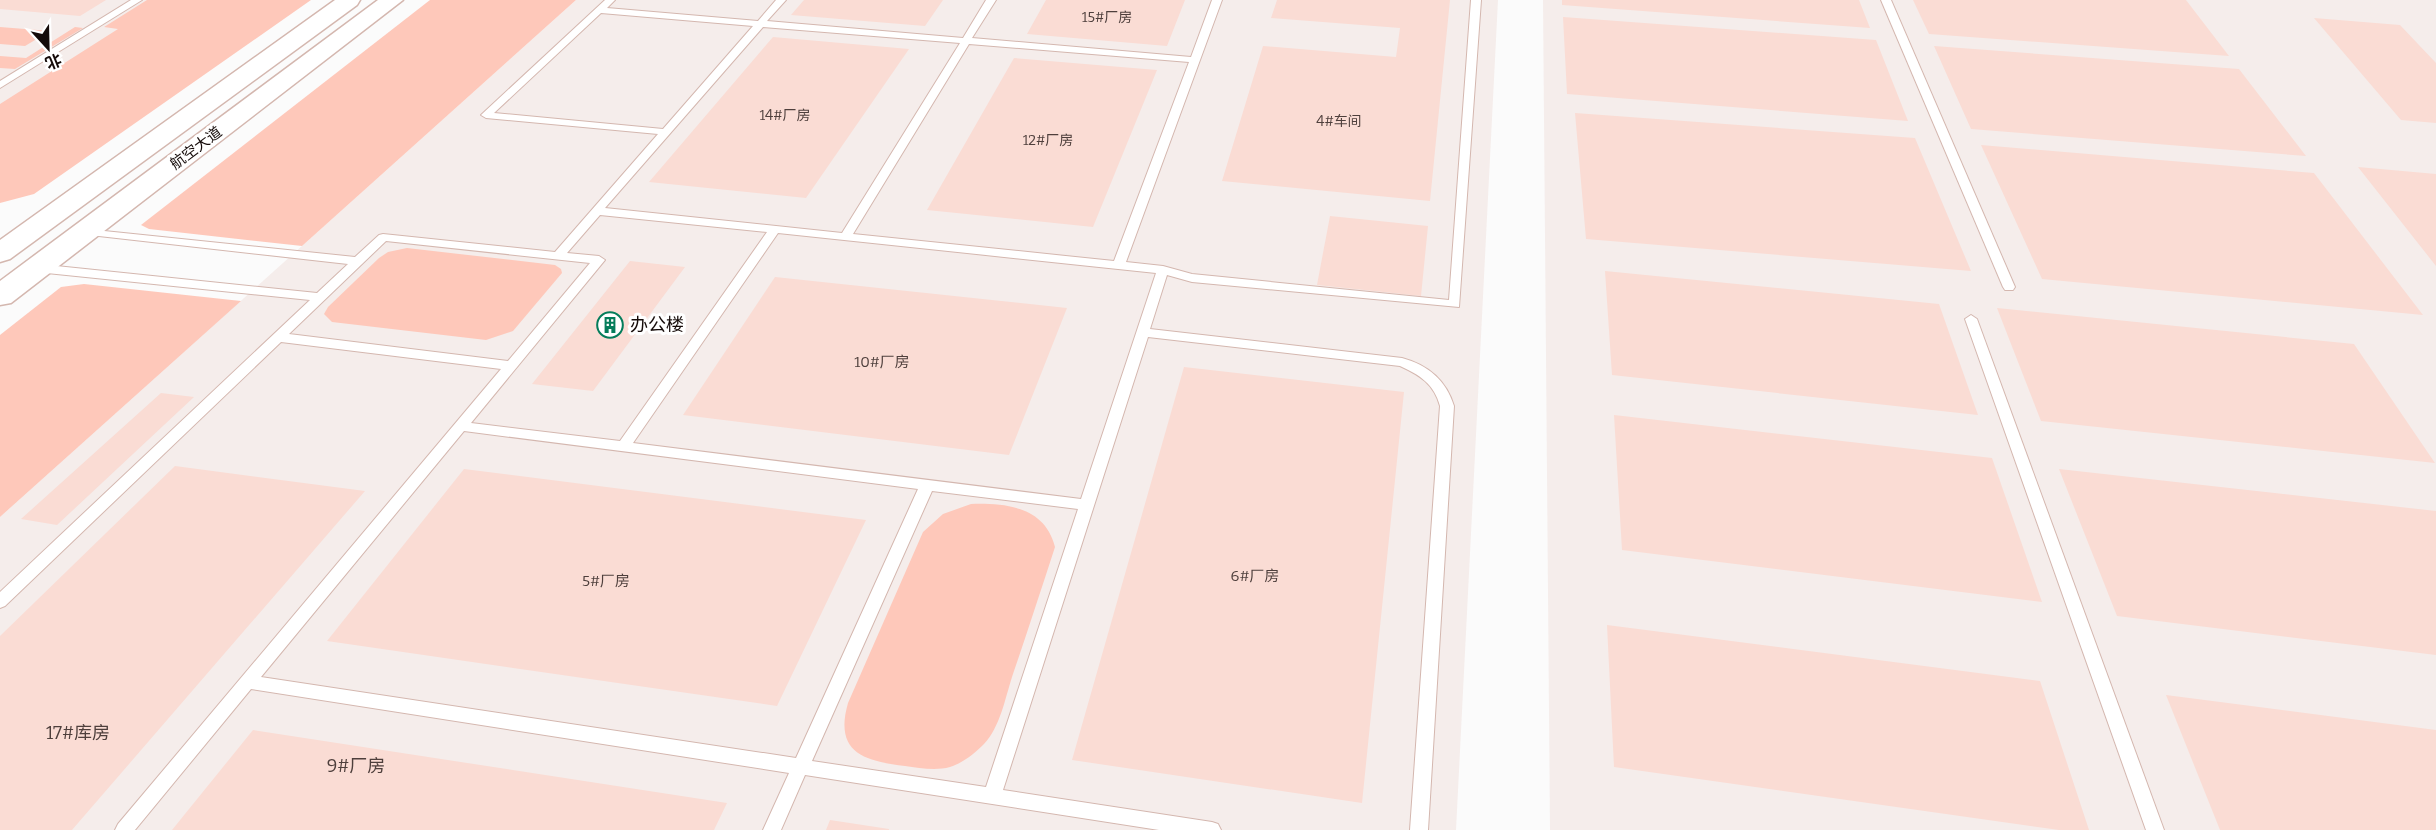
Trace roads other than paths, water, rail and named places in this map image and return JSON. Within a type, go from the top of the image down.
[{"type":"main road","name":"航空大道","points":[[3,248],[349,0]]},
{"type":"main road","name":"航空大道","points":[[0,296],[392,0]]},
{"type":"main road","points":[[3,248],[59,251]]},
{"type":"lane","points":[[0,85],[137,0]]},
{"type":"lane","points":[[609,0],[486,115],[666,132]]},
{"type":"lane","points":[[558,256],[781,0]]},
{"type":"lane","points":[[845,237],[991,0]]},
{"type":"lane","points":[[1119,265],[1217,0]]},
{"type":"lane","points":[[597,211],[1119,265],[1163,270],[1192,278],[1455,304],[1476,0]]},
{"type":"lane","points":[[1886,0],[2009,287]]},
{"type":"lane","points":[[599,10],[1194,60]]},
{"type":"lane","points":[[622,447],[775,229]]},
{"type":"lane","points":[[85,232],[358,261]]},
{"type":"lane","points":[[0,602],[383,237],[599,260],[124,830]]},
{"type":"lane","points":[[37,268],[319,297]]},
{"type":"lane","points":[[992,796],[1163,270]]},
{"type":"lane","points":[[1971,319],[2155,830]]},
{"type":"lane","points":[[1143,332],[1401,362],[1422,370],[1436,382],[1444,393],[1447,406],[1419,830]]},
{"type":"lane","points":[[278,337],[512,366]]},
{"type":"lane","points":[[461,426],[1087,505]]},
{"type":"lane","points":[[772,830],[927,485]]},
{"type":"lane","points":[[248,682],[1212,830]]},
{"type":"place","name":"办公楼","points":[[610,325]]}]
